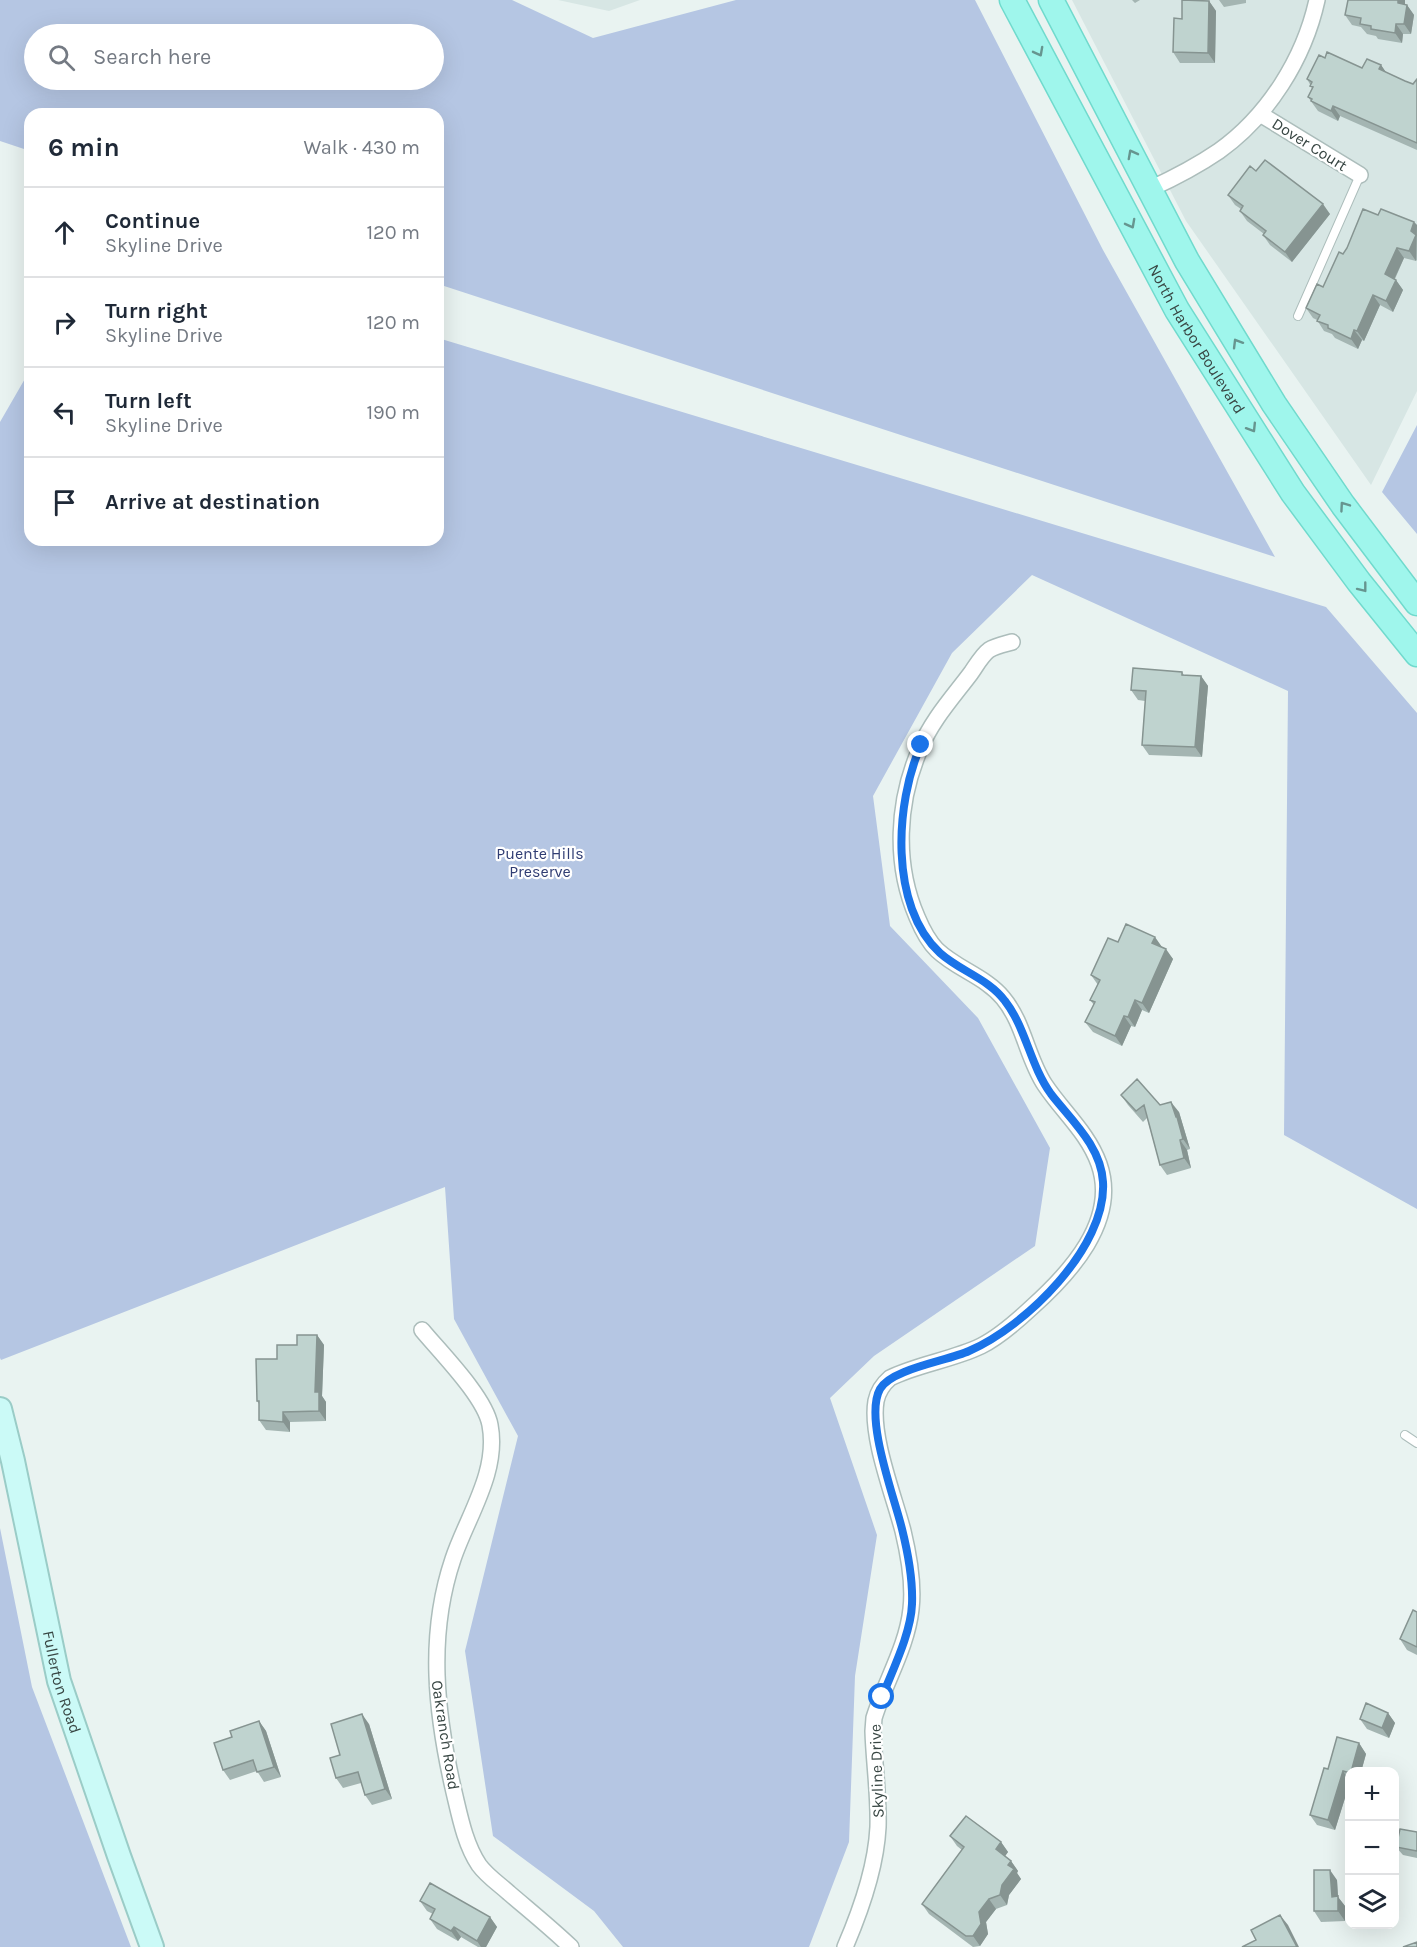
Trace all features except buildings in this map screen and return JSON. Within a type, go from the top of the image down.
[{"type":"main road","name":"North Harbor Boulevard","points":[[1012,0],[1177,310],[1293,493],[1359,582],[1417,654]]},
{"type":"main road","name":"North Harbor Boulevard","points":[[1051,0],[1187,261],[1274,404],[1343,505],[1417,603]]},
{"type":"main road","points":[[1065,99],[1088,112],[1118,174],[1150,189]]},
{"type":"street","points":[[1150,189],[1193,168],[1220,151],[1260,114],[1284,81],[1304,44],[1317,0]]},
{"type":"street","name":"Dover Court","points":[[1260,114],[1360,175]]},
{"type":"street","name":"Skyline Drive","points":[[845,1947],[860,1907],[875,1852],[878,1813],[874,1718],[910,1619],[912,1603],[910,1572],[904,1539],[876,1425],[877,1396],[882,1386],[890,1378],[960,1355],[982,1345],[1025,1314],[1064,1276],[1084,1249],[1097,1222],[1103,1193],[1101,1172],[1094,1150],[1042,1081],[1012,1011],[998,992],[950,961],[931,943],[915,915],[904,876],[901,844],[902,819],[910,777],[921,745],[931,726],[988,650],[1012,642]]},
{"type":"street","name":"Oakranch Road","points":[[422,1330],[480,1400],[489,1417],[492,1435],[492,1452],[487,1472],[448,1574],[436,1640],[440,1715],[460,1816],[470,1848],[484,1871],[571,1947]]},
{"type":"street","name":"Fullerton Road","points":[[0,1408],[59,1681],[152,1947]]},
{"type":"lane","points":[[1298,316],[1360,175]]},
{"type":"lane","points":[[1405,1435],[1417,1443]]},
{"type":"shaded area","points":[[558,0],[640,0],[609,11]]},
{"type":"shaded area","points":[[1072,0],[1417,0],[1417,391],[1371,485],[1186,221]]},
{"type":"green space","points":[[0,0],[512,0],[593,38],[736,0],[975,0],[1103,250],[1275,557],[444,286],[444,108],[24,108],[24,149],[0,141]]},
{"type":"green space","name":"Puente Hills Preserve","points":[[444,340],[1326,607],[1417,713],[1417,1209],[1284,1135],[1288,691],[1032,575],[952,653],[873,796],[890,926],[978,1018],[1050,1148],[1035,1246],[874,1356],[830,1398],[877,1535],[855,1676],[849,1842],[809,1947],[623,1947],[594,1911],[493,1836],[465,1651],[518,1436],[454,1319],[445,1187],[1,1360],[0,422],[24,380],[24,546],[444,546]]},
{"type":"green space","points":[[1417,425],[1417,534],[1382,492]]},
{"type":"green space","points":[[0,1528],[32,1687],[131,1947],[0,1947]]},
{"type":"route","points":[[882,1697],[910,1619],[912,1588],[903,1532],[876,1425],[876,1403],[879,1392],[887,1380],[897,1374],[960,1355],[982,1345],[1025,1314],[1064,1276],[1084,1249],[1097,1222],[1103,1193],[1099,1162],[1094,1150],[1042,1081],[1012,1011],[1003,997],[938,951],[915,915],[904,876],[901,831],[911,771],[921,745]]}]
